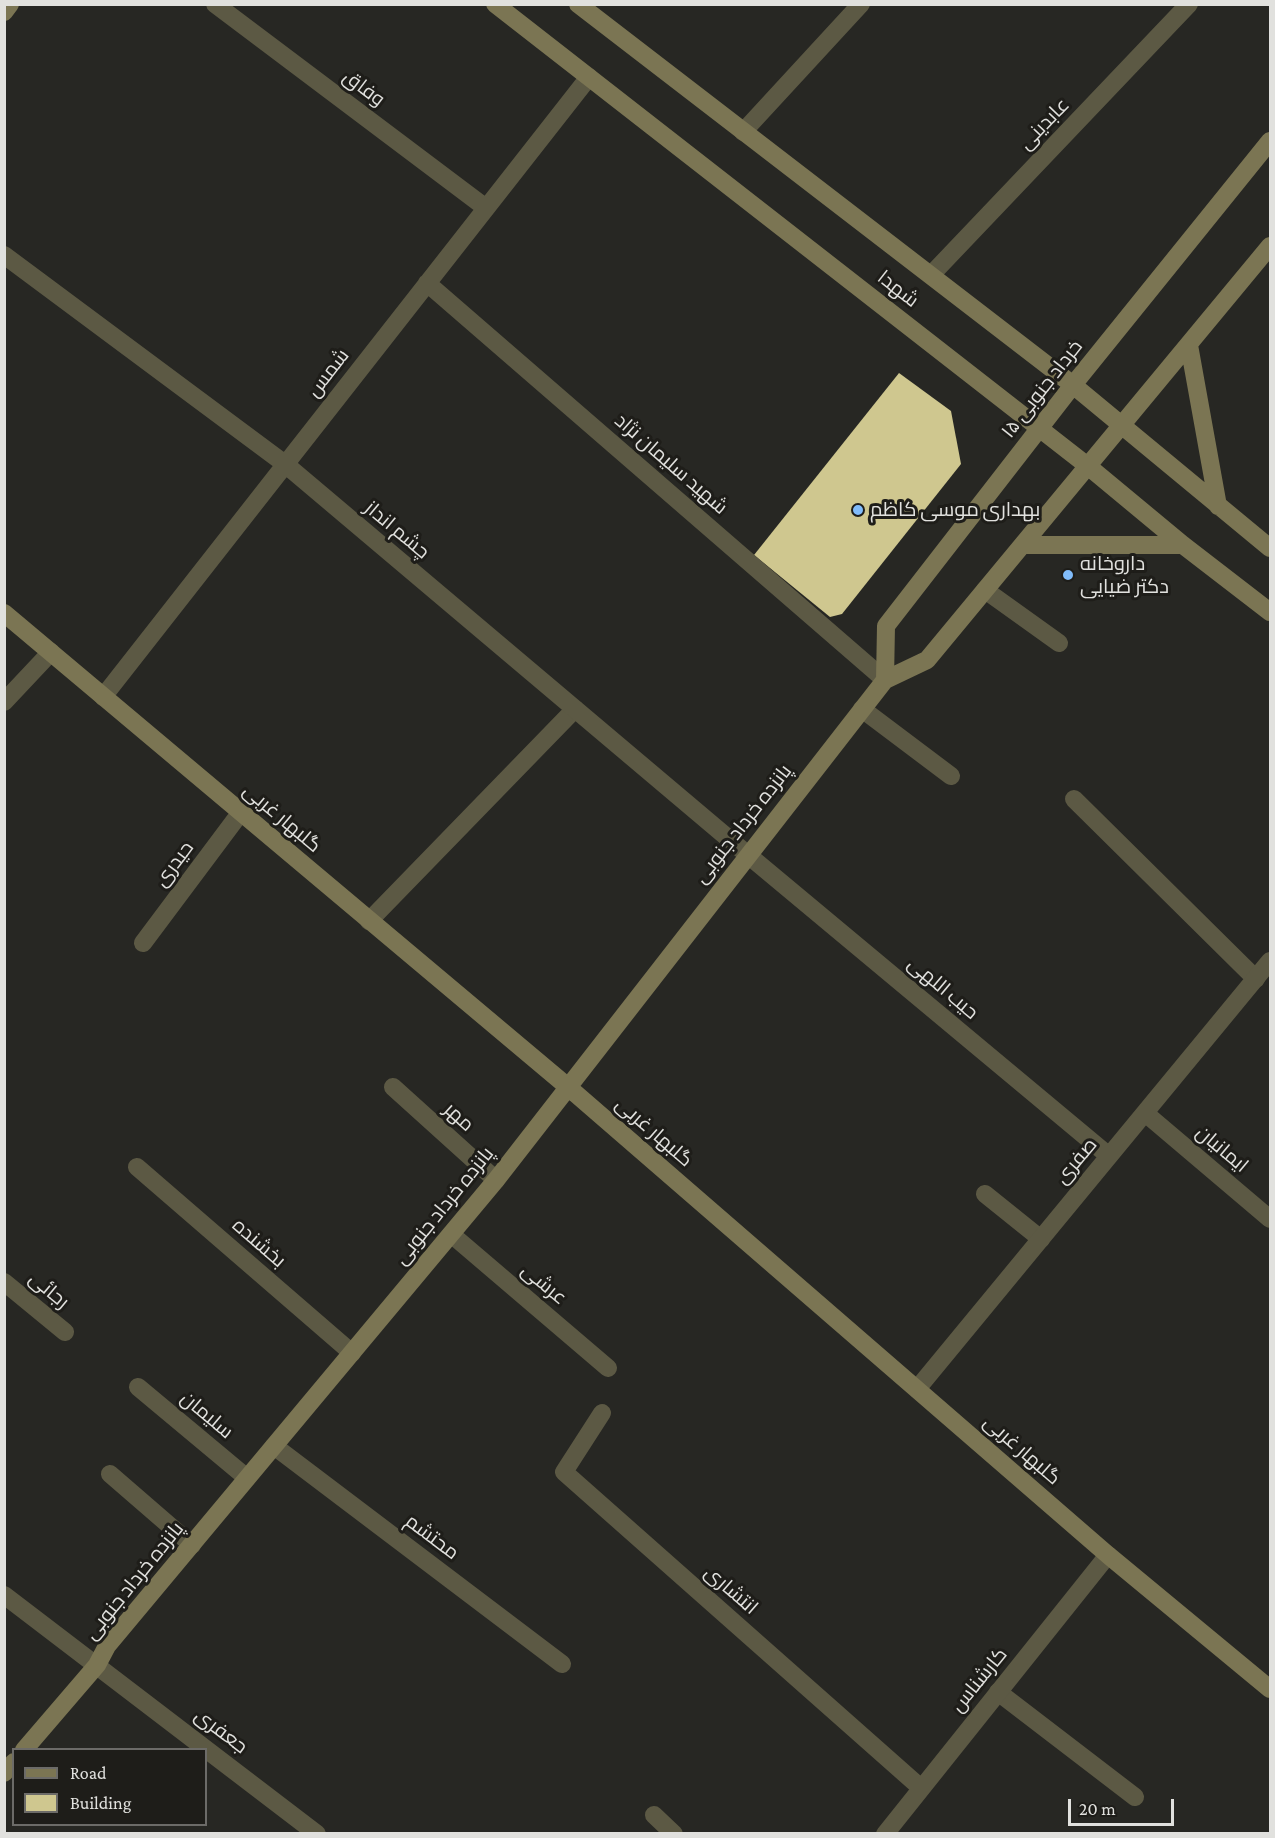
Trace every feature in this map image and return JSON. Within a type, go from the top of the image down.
[{"type":"street","points":[[4,12],[10,4]]},
{"type":"street","name":"وفاق","points":[[215,4],[486,208]]},
{"type":"street","name":"شهدا","points":[[495,4],[1089,467],[1183,545],[1270,612]]},
{"type":"street","name":"شهدا","points":[[578,4],[1073,385],[1270,548]]},
{"type":"street","points":[[743,132],[861,4]]},
{"type":"street","name":"عابدینی","points":[[931,275],[1179,8]]},
{"type":"street","name":"شمس","points":[[103,697],[589,77]]},
{"type":"street","name":"۱۵ خرداد جنوبی","points":[[885,680],[886,626],[1073,385],[1270,141]]},
{"type":"street","points":[[885,680],[927,660],[1270,246]]},
{"type":"street","name":"چشم انداز","points":[[4,255],[285,464],[748,855]]},
{"type":"street","name":"شهید سلیمان نژاد","points":[[427,284],[885,680]]},
{"type":"street","points":[[1190,345],[1218,506]]},
{"type":"street","points":[[1023,545],[1183,545]]},
{"type":"street","points":[[985,590],[1059,643]]},
{"type":"street","name":"گلبهار غربی","points":[[4,613],[568,1087],[1108,1555],[1270,1689]]},
{"type":"street","points":[[4,702],[51,652]]},
{"type":"street","name":"پانزده خرداد جنوبی","points":[[25,1748],[97,1665],[107,1646],[496,1180],[885,680]]},
{"type":"street","points":[[369,921],[575,709]]},
{"type":"street","points":[[862,709],[951,776]]},
{"type":"street","points":[[1074,799],[1256,979]]},
{"type":"street","name":"حیدری","points":[[143,943],[240,812]]},
{"type":"street","name":"حیب اللهی","points":[[748,855],[1109,1156]]},
{"type":"street","name":"صفری","points":[[917,1389],[1270,961]]},
{"type":"street","name":"مهر","points":[[393,1087],[496,1180]]},
{"type":"street","name":"ایمانیان","points":[[1145,1113],[1270,1219]]},
{"type":"street","name":"بخشنده","points":[[137,1167],[352,1353]]},
{"type":"street","points":[[986,1194],[1041,1239]]},
{"type":"street","name":"عرشی","points":[[451,1234],[608,1368]]},
{"type":"street","name":"رجائی","points":[[4,1282],[65,1332]]},
{"type":"street","name":"سلیمان","points":[[138,1387],[247,1478]]},
{"type":"street","name":"انتشاری","points":[[602,1413],[564,1472],[921,1788]]},
{"type":"street","name":"محتشم","points":[[274,1446],[562,1664]]},
{"type":"street","points":[[110,1474],[192,1545]]},
{"type":"street","name":"کارشناس","points":[[885,1833],[1108,1555]]},
{"type":"street","name":"جعفری","points":[[4,1595],[206,1748]]},
{"type":"street","points":[[998,1692],[1134,1797]]},
{"type":"street","name":"جعفری","points":[[207,1749],[317,1833]]},
{"type":"street","points":[[654,1815],[674,1833]]},
{"type":"building","name":"بهداری موسی کاظم","points":[[899,373],[951,411],[961,464],[842,614],[830,617],[754,555]]},
{"type":"place","name":"بهداری موسی کاظم","points":[[858,510]]},
{"type":"place","name":"داروخانه دکتر ضیایی","points":[[1068,575]]}]
